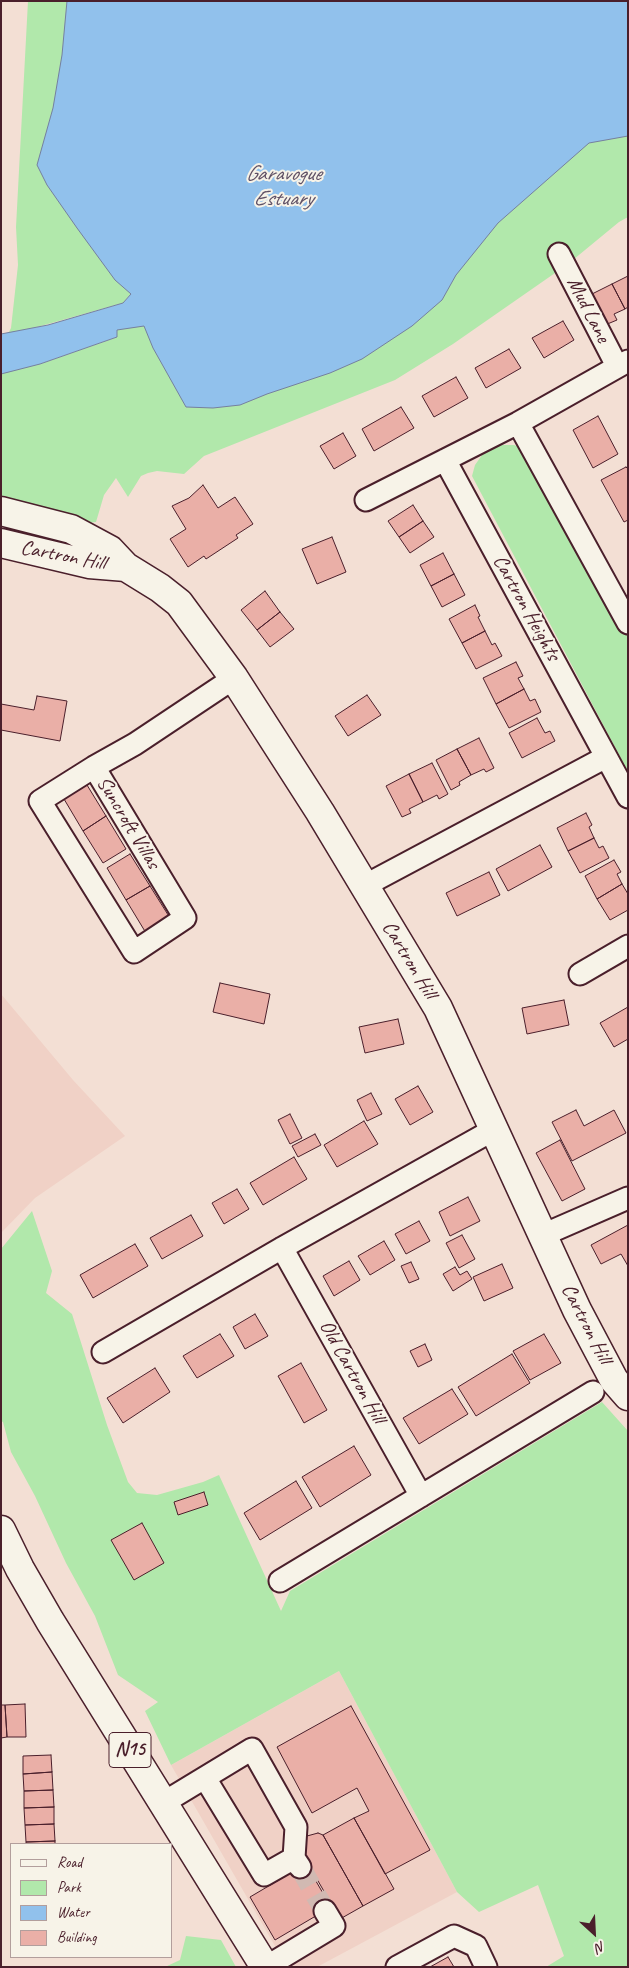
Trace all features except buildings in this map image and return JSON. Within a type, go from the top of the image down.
[{"type":"main road","name":"Cartron Hill","points":[[1,511],[71,529],[110,550],[126,567],[160,588],[179,603],[234,678],[320,812],[438,1008],[577,1310],[614,1380],[628,1396]]},
{"type":"main road","name":"Cartron Hill","points":[[1,543],[89,564],[126,567]]},
{"type":"main road","name":"N15","points":[[1,1530],[20,1569],[50,1621],[265,1967]]},
{"type":"street","name":"Mud Lane","points":[[559,254],[622,363]]},
{"type":"street","points":[[366,500],[518,423],[622,363]]},
{"type":"street","points":[[518,423],[628,622]]},
{"type":"street","name":"Cartron Heights","points":[[445,460],[628,797]]},
{"type":"street","name":"Suncroft Villas","points":[[94,767],[185,918],[134,952],[40,801],[94,767],[135,744],[234,678]]},
{"type":"street","points":[[364,886],[606,756]]},
{"type":"street","points":[[580,974],[628,946]]},
{"type":"street","points":[[103,1352],[282,1248],[493,1130]]},
{"type":"street","points":[[543,1235],[628,1198]]},
{"type":"street","name":"Old Cartron Hill","points":[[282,1248],[421,1496]]},
{"type":"street","points":[[280,1581],[593,1392]]},
{"type":"street","points":[[163,1803],[252,1750],[296,1827],[297,1862],[264,1875],[205,1778]]},
{"type":"street","points":[[265,1967],[334,1926],[325,1911]]},
{"type":"street","points":[[397,1967],[454,1936],[476,1946],[486,1967]]},
{"type":"shaded area","points":[[1,994],[73,1080],[125,1136],[35,1198],[1,1233]]},
{"type":"shaded area","points":[[339,1671],[457,1892],[317,1967],[287,1967],[171,1765]]},
{"type":"green space","name":"Garavogue Estuary","points":[[28,1],[628,1],[628,217],[619,222],[568,264],[453,344],[395,380],[204,456],[184,474],[157,471],[141,476],[128,497],[116,478],[104,495],[96,522],[78,524],[1,500],[1,348],[11,328],[18,265],[16,227]],"holes":[[[131,294],[117,330],[117,337],[40,364],[30,329],[123,303]]]},
{"type":"green space","points":[[502,445],[514,445],[525,449],[628,636],[628,772],[472,476],[475,465],[482,455],[491,448]]},
{"type":"green space","points":[[32,1211],[52,1271],[46,1293],[72,1314],[107,1425],[128,1482],[137,1493],[157,1495],[203,1482],[219,1475],[281,1611],[290,1591],[602,1402],[628,1431],[628,1967],[546,1967],[564,1956],[538,1885],[479,1912],[457,1892],[339,1671],[171,1765],[145,1711],[158,1702],[118,1675],[95,1616],[66,1563],[35,1496],[11,1452],[3,1422],[1,1421],[1,1249]]},
{"type":"green space","points":[[186,1936],[221,1940],[236,1967],[165,1967],[180,1960]]},
{"type":"water","name":"Garavogue Estuary","points":[[67,1],[628,1],[628,136],[589,143],[498,223],[456,275],[442,300],[412,326],[362,359],[330,373],[240,405],[213,408],[186,407],[153,348],[144,326],[117,330],[117,337],[40,364],[1,374],[1,334],[48,325],[123,303],[131,294],[115,280],[77,228],[47,185],[37,165],[53,108],[62,55]]},
{"type":"tunnel","points":[[300,1867],[325,1911]]}]
